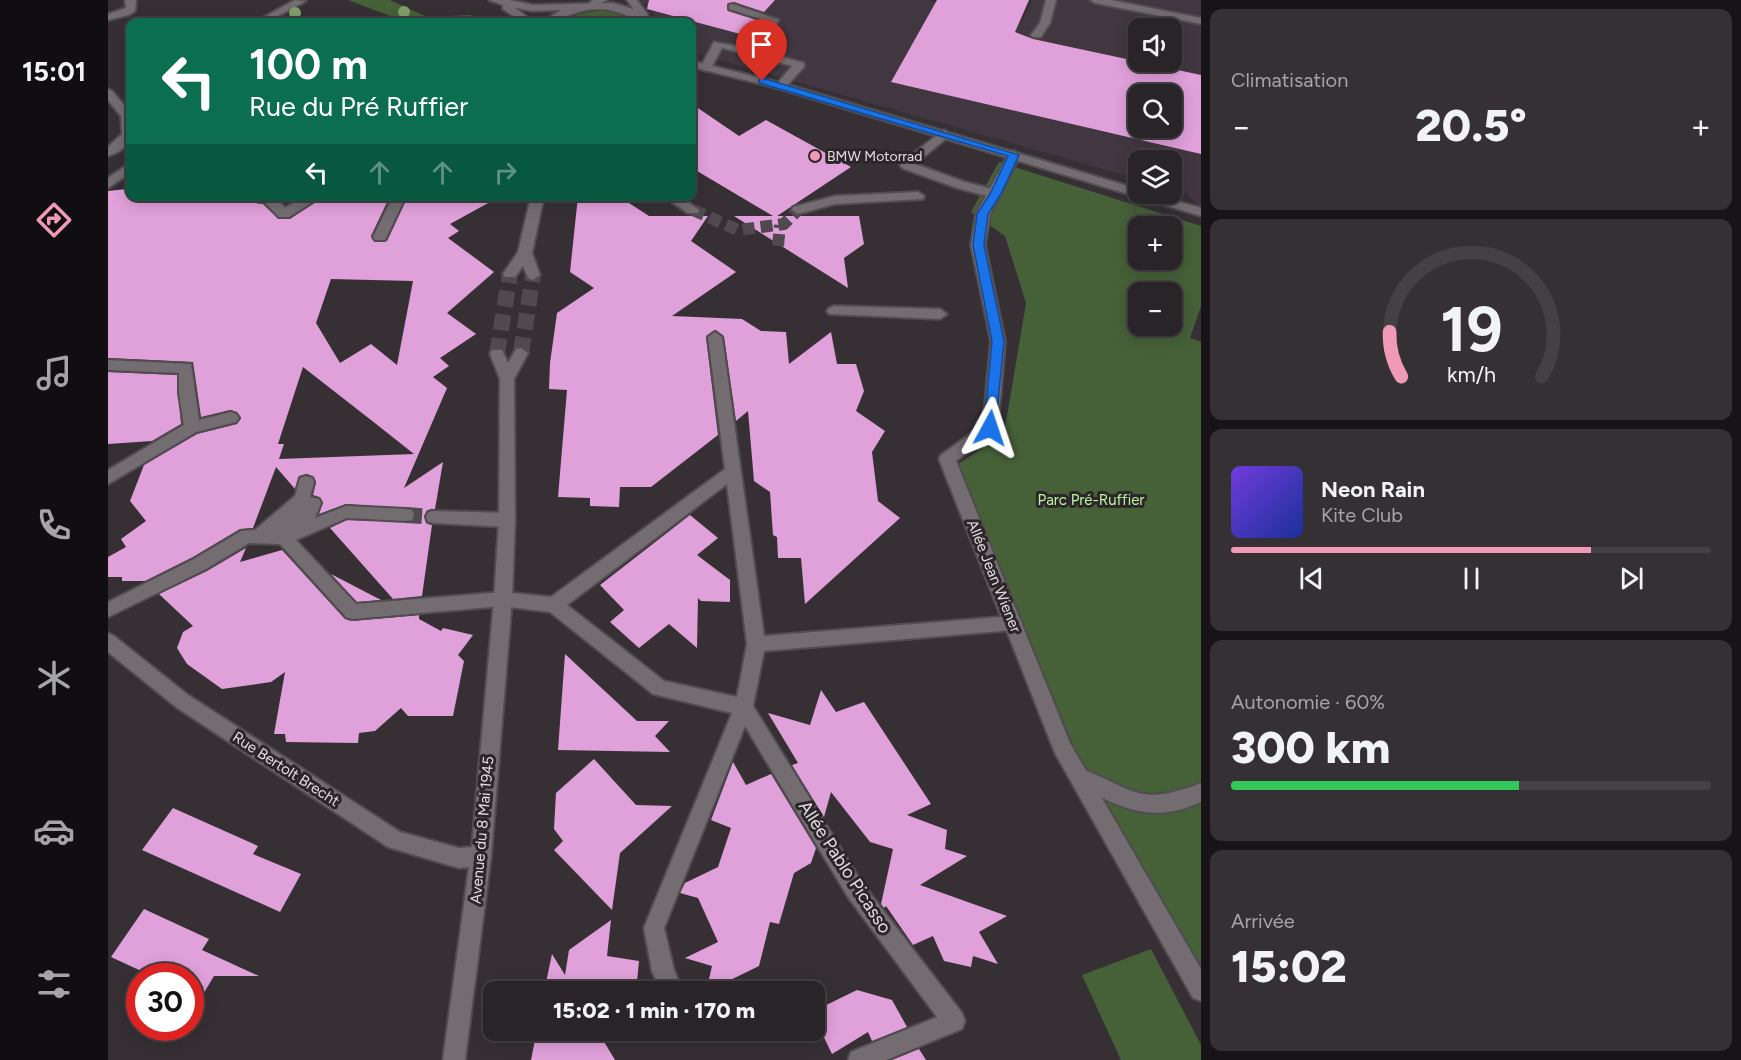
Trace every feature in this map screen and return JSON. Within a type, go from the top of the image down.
[{"type":"street","points":[[112,17],[131,9],[130,0]]},
{"type":"street","points":[[632,0],[645,18]]},
{"type":"street","points":[[1037,35],[1045,23],[1051,0]]},
{"type":"street","points":[[1095,0],[1110,6],[1201,21]]},
{"type":"street","points":[[268,18],[301,1]]},
{"type":"street","points":[[498,1],[533,8],[578,6]]},
{"type":"street","points":[[498,1],[523,18]]},
{"type":"street","points":[[552,18],[562,11],[597,2],[625,7],[644,18]]},
{"type":"street","points":[[734,7],[774,20],[751,52]]},
{"type":"street","points":[[112,17],[126,24]]},
{"type":"street","points":[[706,68],[718,44],[800,65],[781,86]]},
{"type":"street","points":[[696,65],[781,86],[1128,190]]},
{"type":"street","points":[[108,93],[126,114]]},
{"type":"street","points":[[944,134],[906,165],[961,185],[995,194]]},
{"type":"street","points":[[108,152],[119,145],[126,136]]},
{"type":"street","name":"Allée Jean Wiener","points":[[1014,155],[983,214],[978,245],[998,341],[990,428],[947,459],[1062,747],[1201,990]]},
{"type":"street","points":[[108,184],[126,170]]},
{"type":"street","points":[[798,210],[835,200],[918,196]]},
{"type":"street","points":[[271,201],[284,214],[307,201]]},
{"type":"street","points":[[380,237],[398,201]]},
{"type":"street","points":[[510,274],[525,253],[537,201]]},
{"type":"street","points":[[678,201],[693,210]]},
{"type":"street","points":[[1175,204],[1201,212]]},
{"type":"street","points":[[525,253],[533,276]]},
{"type":"street","points":[[834,311],[940,314]]},
{"type":"street","points":[[667,981],[654,928],[744,707],[756,644],[715,337]]},
{"type":"street","name":"Avenue du 8 Mai 1945","points":[[507,379],[521,353]]},
{"type":"street","name":"Avenue du 8 Mai 1945","points":[[454,1060],[481,856],[503,599],[507,520],[505,426],[507,379],[497,354]]},
{"type":"street","points":[[108,365],[186,368],[186,393],[192,427]]},
{"type":"street","points":[[108,478],[192,427],[231,418]]},
{"type":"street","points":[[554,605],[733,471]]},
{"type":"street","points":[[284,538],[296,524],[306,520],[312,503],[279,528],[262,532],[302,499],[306,482]]},
{"type":"street","points":[[108,610],[200,564],[247,536],[284,538],[346,512],[406,515]]},
{"type":"street","points":[[434,517],[507,520]]},
{"type":"street","points":[[284,538],[352,612],[503,599],[554,605],[659,688],[744,707]]},
{"type":"street","points":[[756,644],[1013,623]]},
{"type":"street","name":"Rue Bertolt Brecht","points":[[108,641],[182,701],[395,840],[459,858],[481,856]]},
{"type":"street","name":"Allée Pablo Picasso","points":[[744,707],[855,890],[954,1021],[859,1060]]},
{"type":"street","points":[[1080,777],[1114,795],[1143,806],[1186,801],[1201,792]]},
{"type":"shaded area","points":[[629,0],[928,0],[1022,21],[1032,0],[1201,0],[1201,208],[1187,193],[1182,192],[1182,150],[1128,150],[1128,176],[696,53],[696,18],[655,18],[647,5]]},
{"type":"green space","points":[[348,0],[390,0],[427,17],[470,15],[478,18],[395,18]]},
{"type":"green space","points":[[603,10],[631,18],[571,18],[578,14]]},
{"type":"green space","name":"Parc Pré-Ruffier","points":[[999,162],[1169,216],[1128,216],[1128,270],[1182,270],[1182,220],[1201,226],[1201,306],[1190,338],[1201,342],[1201,969],[1075,750],[958,464],[1004,434],[1026,303],[1005,236],[971,212]]},
{"type":"green space","points":[[1151,949],[1201,1045],[1201,1060],[1121,1060],[1082,975]]},
{"type":"building","points":[[649,0],[775,0],[764,12],[734,2],[727,4],[728,11],[757,20],[744,35],[696,22],[696,18],[681,18],[647,9]]},
{"type":"building","points":[[937,0],[1029,0],[1015,32],[1033,39],[1128,59],[1128,72],[1182,71],[1201,75],[1201,154],[1132,138],[1182,138],[1182,84],[1128,84],[1128,137],[891,82]]},
{"type":"building","points":[[696,107],[739,136],[766,120],[851,167],[777,216],[859,216],[864,244],[844,258],[848,288],[734,216],[773,216],[696,170]]},
{"type":"building","points":[[126,189],[126,201],[248,201],[263,204],[279,219],[290,219],[317,201],[388,201],[371,236],[375,242],[387,241],[406,201],[492,201],[450,224],[459,231],[448,238],[494,272],[447,313],[476,334],[440,358],[449,366],[433,377],[447,388],[404,488],[443,462],[435,509],[428,510],[424,516],[426,523],[432,525],[422,596],[393,599],[330,528],[347,520],[412,522],[416,516],[414,509],[346,504],[319,514],[323,502],[319,497],[313,495],[316,483],[314,477],[307,474],[299,476],[295,489],[276,467],[253,528],[240,529],[193,557],[145,581],[122,581],[122,577],[108,577],[108,557],[126,547],[121,539],[146,521],[130,501],[144,465],[197,434],[237,424],[241,418],[237,412],[230,410],[201,417],[193,362],[108,358],[108,191]],"holes":[[[331,279],[413,281],[397,365],[371,344],[340,363],[316,323]],[[303,367],[414,454],[279,459],[284,444],[278,444]]]},
{"type":"building","points":[[577,201],[629,201],[649,216],[708,216],[691,241],[736,272],[672,316],[742,319],[761,331],[786,332],[789,364],[831,332],[837,364],[856,364],[864,391],[856,411],[885,431],[872,452],[878,501],[900,518],[805,604],[801,558],[778,558],[777,537],[773,535],[770,492],[754,481],[748,411],[736,421],[724,337],[716,330],[706,337],[718,435],[651,487],[620,487],[619,507],[590,506],[590,498],[558,497],[567,390],[549,389],[557,313],[594,288],[570,272]]},
{"type":"building","points":[[108,372],[177,375],[181,424],[152,441],[108,444]]},
{"type":"building","points":[[690,515],[718,538],[697,555],[730,580],[730,602],[701,601],[698,598],[697,648],[669,624],[639,648],[610,622],[624,610],[600,585]]},
{"type":"building","points":[[246,548],[240,562],[282,550],[345,619],[352,621],[419,615],[419,619],[441,631],[443,628],[473,635],[458,655],[464,661],[453,716],[408,716],[401,708],[375,731],[359,733],[358,743],[286,742],[285,734],[274,734],[285,672],[271,682],[222,689],[187,664],[177,648],[183,632],[193,626],[159,594],[207,571]]},
{"type":"building","points":[[331,574],[381,600],[357,602]]},
{"type":"building","points":[[565,654],[637,721],[669,721],[655,736],[670,752],[558,750]]},
{"type":"building","points":[[821,690],[836,712],[864,702],[931,804],[907,815],[947,830],[945,849],[967,856],[920,885],[1007,916],[979,932],[998,964],[973,956],[971,967],[944,961],[933,936],[913,945],[886,906],[884,908],[881,904],[893,849],[870,842],[831,792],[824,817],[792,765],[798,763],[768,713],[810,725]]},
{"type":"building","points":[[594,759],[636,805],[672,806],[620,853],[612,910],[554,850],[563,841],[554,829],[556,793]]},
{"type":"building","points":[[733,762],[746,785],[771,774],[816,848],[811,863],[794,873],[779,924],[770,922],[759,966],[728,981],[709,981],[712,966],[685,958],[718,942],[698,898],[680,893],[685,883],[718,867],[731,828],[711,820]]},
{"type":"building","points":[[173,808],[258,846],[253,854],[301,874],[280,912],[142,850]]},
{"type":"building","points":[[144,909],[209,939],[202,950],[259,976],[214,976],[204,993],[204,963],[126,964],[111,957]]},
{"type":"building","points":[[611,920],[607,956],[639,961],[637,981],[546,981],[552,954],[565,975],[569,950]]},
{"type":"building","points":[[857,990],[892,1000],[907,1027],[872,1041],[868,1032],[832,1054],[825,1040],[825,1006]]},
{"type":"building","points":[[535,1041],[604,1041],[615,1060],[531,1060]]},
{"type":"building","points":[[919,1049],[926,1060],[892,1060]]},
{"type":"tunnel","points":[[693,210],[738,230],[784,224],[798,210]]},
{"type":"tunnel","points":[[778,246],[780,225]]},
{"type":"tunnel","points":[[497,354],[510,274]]},
{"type":"tunnel","points":[[521,353],[533,275]]},
{"type":"tunnel","points":[[406,515],[434,517]]},
{"type":"place","name":"BMW Motorrad","points":[[815,156]]},
{"type":"route","points":[[762,81],[1014,155],[983,214],[978,245],[998,341],[990,428]]}]
